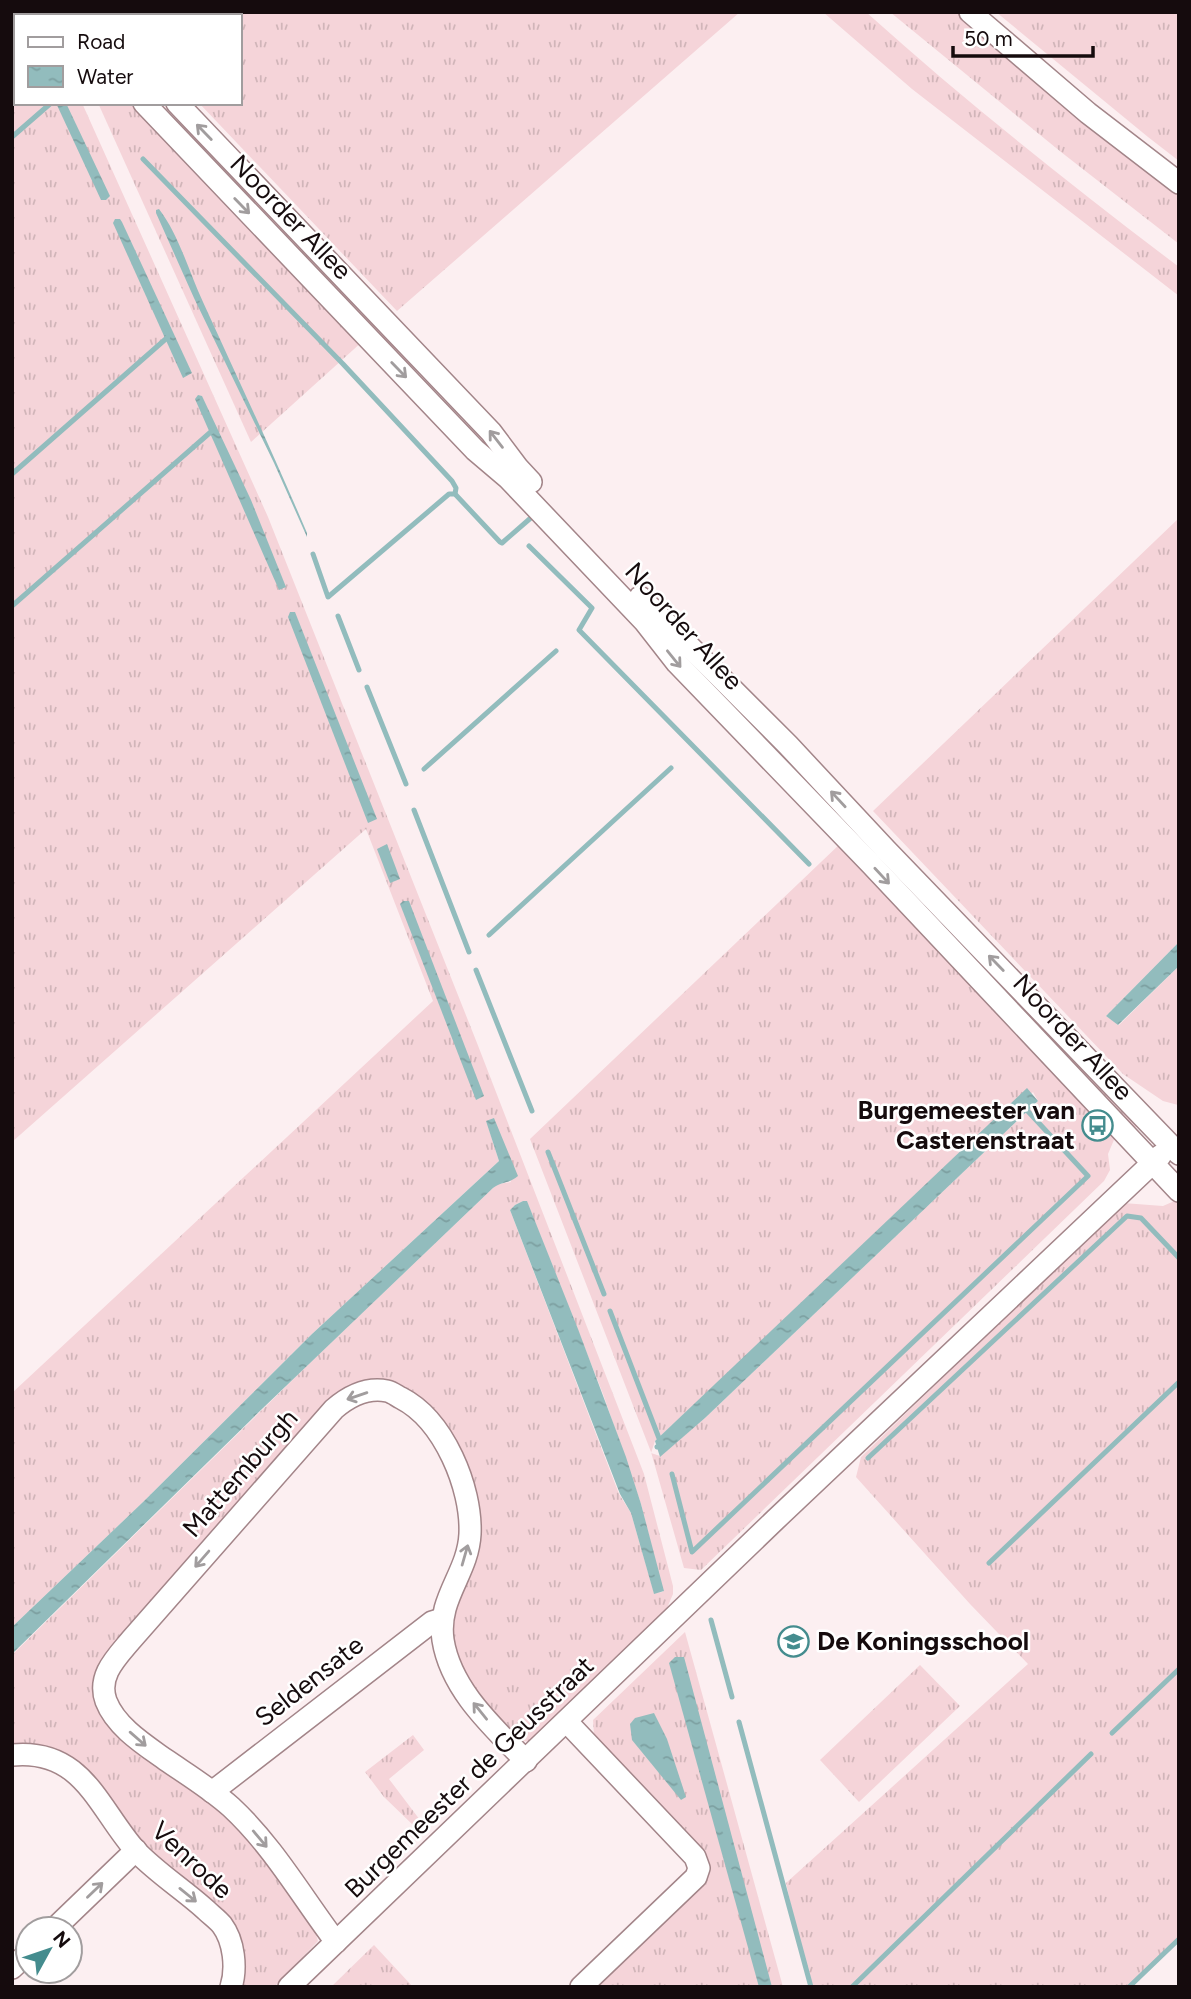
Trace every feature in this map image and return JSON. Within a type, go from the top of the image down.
[{"type":"street","points":[[970,12],[1088,113],[1179,183]]},
{"type":"street","name":"Noorder Allee","points":[[146,105],[475,450],[508,478],[645,622],[677,663],[1179,1191]]},
{"type":"street","name":"Noorder Allee","points":[[179,105],[491,432],[527,478],[654,611],[687,641],[886,850],[1176,1146]]},
{"type":"street","points":[[794,785],[811,769]]},
{"type":"street","points":[[1153,1163],[1176,1146]]},
{"type":"street","name":"Burgemeester de Geusstraat","points":[[289,1987],[1153,1163]]},
{"type":"street","name":"Mattemburgh","points":[[336,1942],[260,1838],[232,1808],[149,1748],[120,1722],[104,1694],[108,1669],[131,1640],[334,1409],[357,1394],[388,1391],[412,1403],[443,1440],[461,1477],[467,1496],[470,1536],[466,1555],[448,1594],[442,1619],[443,1639],[447,1656],[459,1682],[486,1719],[526,1760]]},
{"type":"street","name":"Seldensate","points":[[212,1792],[432,1622],[442,1619]]},
{"type":"street","points":[[567,1722],[695,1857],[699,1868],[696,1877],[581,1987]]},
{"type":"street","name":"Venrode","points":[[12,1755],[31,1753],[57,1761],[75,1772],[98,1797],[136,1850],[222,1926],[231,1944],[234,1964],[231,1987]]},
{"type":"street","points":[[69,1915],[136,1850]]},
{"type":"green space","points":[[12,12],[22,14],[14,14],[14,105],[83,105],[268,517],[477,1043],[644,1474],[673,1586],[673,1594],[667,1608],[530,1742],[522,1741],[501,1725],[463,1675],[452,1645],[450,1615],[478,1545],[416,1398],[339,1394],[97,1697],[216,1804],[255,1844],[312,1922],[318,1941],[274,1987],[241,1987],[238,1948],[148,1855],[102,1795],[12,1749],[12,1655],[493,1188],[498,1184],[511,1182],[488,1126],[499,1161],[312,1334],[143,1502],[12,1627],[12,1393],[433,1001],[366,829],[12,1142]],"holes":[[[523,1201],[527,1202],[603,1394],[641,1504],[663,1592],[654,1593],[631,1513],[619,1494],[510,1210]]]},
{"type":"green space","points":[[115,12],[740,12],[397,311],[201,105],[242,105],[242,14]]},
{"type":"green space","points":[[823,12],[866,12],[1020,143],[1179,267],[1179,296],[912,89]]},
{"type":"green space","points":[[890,12],[959,12],[1179,192],[1179,244],[1061,152]]},
{"type":"green space","points":[[996,12],[1179,12],[1179,161],[1148,137]]},
{"type":"green space","points":[[99,105],[138,105],[363,341],[251,442]]},
{"type":"green space","points":[[189,123],[415,361],[406,369],[179,131]]},
{"type":"green space","points":[[1179,518],[1179,942],[1106,1016],[1119,1025],[1179,966],[1178,1105],[1163,1101],[1123,1074],[873,811]]},
{"type":"green space","points":[[842,842],[1116,1135],[1108,1154],[1110,1170],[1104,1181],[701,1570],[684,1568],[651,1453],[530,1139]],"holes":[[[1033,1092],[1038,1101],[705,1418],[660,1456],[651,1453],[655,1441]]]},
{"type":"green space","points":[[998,975],[1141,1122],[1130,1132],[992,981]]},
{"type":"green space","points":[[1179,1199],[1179,1940],[1130,1987],[809,1987],[786,1883],[1028,1664],[856,1477],[861,1457],[1123,1203],[1163,1206]]},
{"type":"green space","points":[[685,1632],[783,1987],[594,1987],[687,1898],[702,1851],[594,1735],[593,1720]]},
{"type":"green space","points":[[920,1665],[960,1706],[859,1802],[820,1760]]},
{"type":"green space","points":[[413,1735],[424,1750],[389,1779],[420,1820],[413,1825],[384,1797],[365,1772]]},
{"type":"green space","points":[[374,1945],[413,1987],[331,1987]]},
{"type":"water","points":[[57,105],[67,105],[110,196],[101,200]]},
{"type":"water","points":[[159,209],[178,242],[307,537],[194,298],[156,213]]},
{"type":"water","points":[[115,219],[122,222],[192,373],[183,378],[113,223]]},
{"type":"water","points":[[198,395],[202,396],[251,500],[286,587],[279,590],[195,399]]},
{"type":"water","points":[[290,612],[295,612],[377,819],[368,823],[288,617]]},
{"type":"water","points":[[387,844],[400,879],[390,883],[377,849]]},
{"type":"water","points":[[409,901],[484,1096],[476,1100],[400,904]]},
{"type":"water","points":[[1179,942],[1179,966],[1118,1025],[1106,1016]]},
{"type":"water","points":[[1027,1088],[1038,1101],[705,1418],[660,1457],[655,1441]]},
{"type":"water","points":[[494,1118],[518,1176],[493,1188],[12,1654],[12,1627],[143,1502],[312,1334],[499,1161],[486,1121]]},
{"type":"water","points":[[527,1201],[626,1457],[664,1591],[654,1594],[631,1513],[620,1494],[510,1210]]},
{"type":"water","points":[[675,1657],[684,1657],[772,1987],[759,1987],[669,1663]]},
{"type":"water","points":[[654,1713],[667,1739],[686,1797],[681,1800],[632,1740],[630,1724],[635,1718]]},
{"type":"waterway","points":[[12,137],[49,105]]},
{"type":"waterway","points":[[143,159],[343,364],[452,481],[456,488],[455,494]]},
{"type":"waterway","points":[[12,474],[168,337]]},
{"type":"waterway","points":[[12,606],[213,430]]},
{"type":"waterway","points":[[313,554],[328,597],[449,494],[455,494],[502,543],[533,516]]},
{"type":"waterway","points":[[529,546],[592,608],[579,630],[809,864]]},
{"type":"waterway","points":[[338,616],[359,670]]},
{"type":"waterway","points":[[424,769],[556,651]]},
{"type":"waterway","points":[[367,687],[406,784]]},
{"type":"waterway","points":[[489,935],[671,768]]},
{"type":"waterway","points":[[414,810],[469,952]]},
{"type":"waterway","points":[[476,970],[532,1111]]},
{"type":"waterway","points":[[672,1474],[692,1552],[1088,1176],[1023,1106]]},
{"type":"waterway","points":[[548,1152],[604,1294]]},
{"type":"waterway","points":[[868,1458],[1127,1216],[1141,1218],[1179,1258]]},
{"type":"waterway","points":[[610,1311],[662,1446],[657,1447]]},
{"type":"waterway","points":[[989,1563],[1179,1382]]},
{"type":"waterway","points":[[711,1620],[732,1697]]},
{"type":"waterway","points":[[1112,1733],[1179,1669]]},
{"type":"waterway","points":[[739,1722],[811,1987]]},
{"type":"waterway","points":[[852,1987],[1091,1754]]},
{"type":"waterway","points":[[1129,1987],[1179,1939]]},
{"type":"place","name":"Burgemeester van Casterenstraat","points":[[1098,1125]]},
{"type":"place","name":"De Koningsschool","points":[[794,1641]]}]
